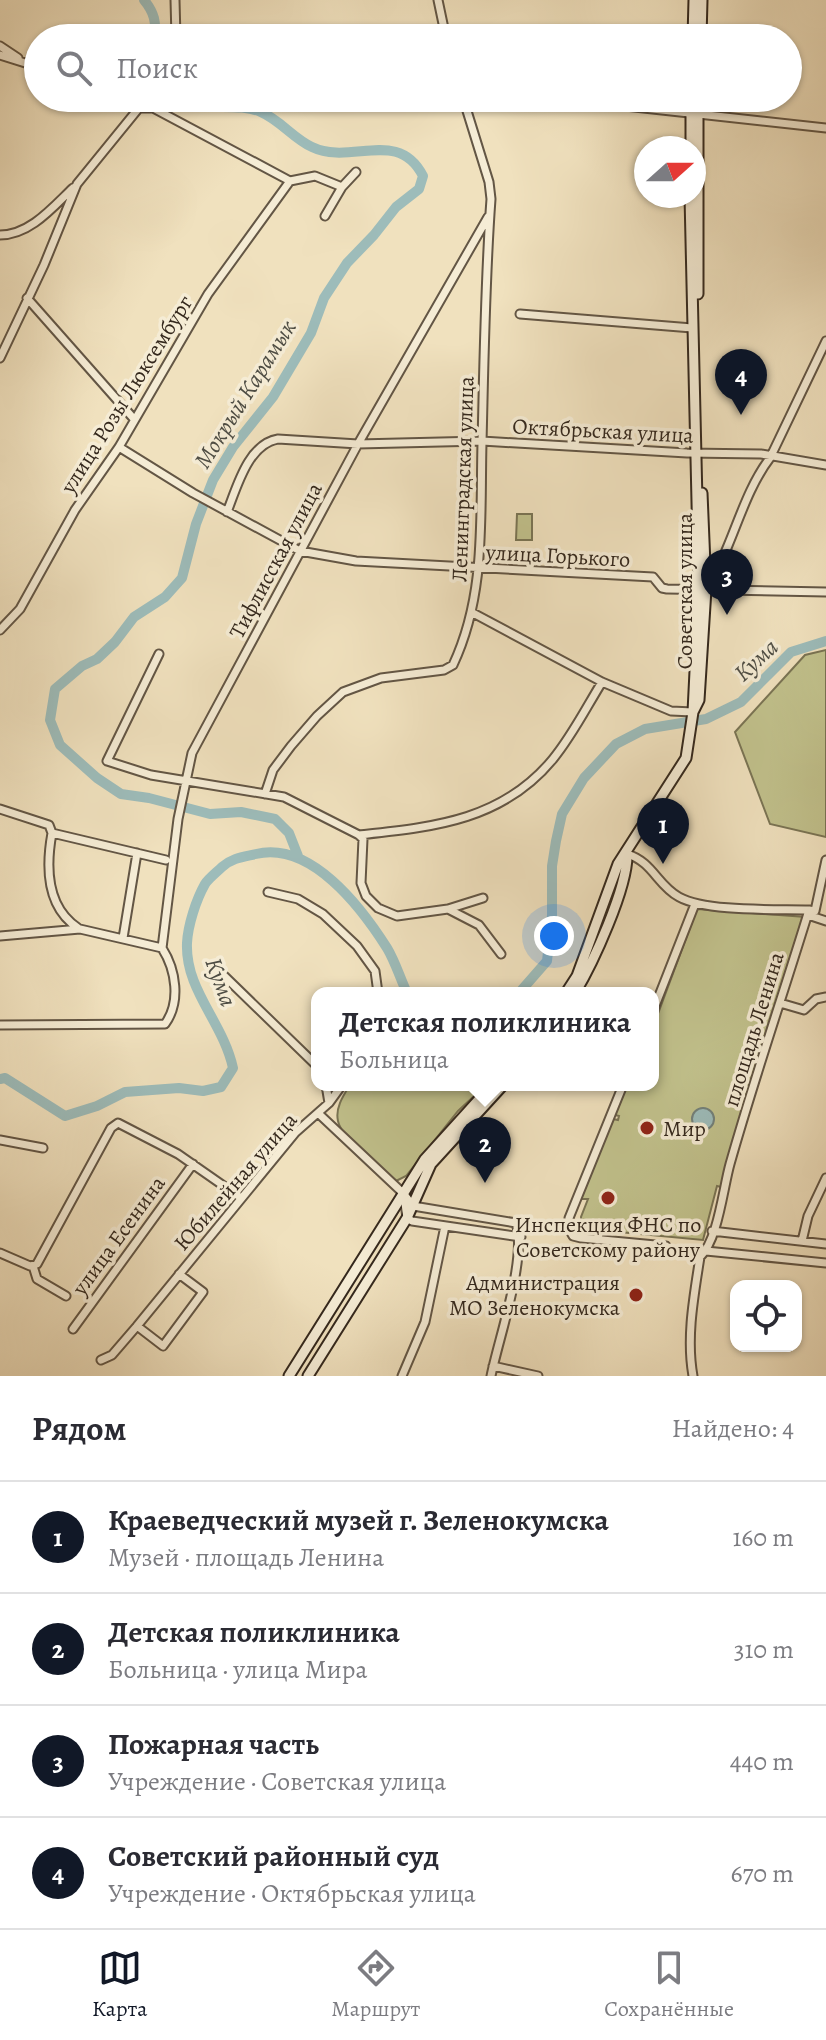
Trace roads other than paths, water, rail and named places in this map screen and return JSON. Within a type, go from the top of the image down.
[{"type":"street","points":[[175,0],[176,24]]},
{"type":"street","points":[[438,0],[443,24]]},
{"type":"street","points":[[693,24],[694,0]]},
{"type":"street","points":[[701,24],[702,0]]},
{"type":"street","points":[[0,46],[24,62]]},
{"type":"street","points":[[0,55],[24,62]]},
{"type":"street","points":[[0,235],[18,233],[32,224],[77,184],[135,112]]},
{"type":"street","points":[[161,112],[290,181],[315,176],[342,187]]},
{"type":"street","name":"Ленинградская улица","points":[[265,794],[273,770],[291,746],[343,692],[381,678],[444,670],[453,665],[473,613],[480,569],[490,214],[489,182],[467,112]]},
{"type":"street","points":[[676,112],[826,128]]},
{"type":"street","name":"Советская улица","points":[[692,136],[694,114]]},
{"type":"street","name":"Советская улица","points":[[694,114],[697,454]]},
{"type":"street","points":[[325,216],[342,187],[356,172]]},
{"type":"street","name":"улица Розы Люксембург","points":[[0,630],[20,609],[75,510],[156,387],[208,294],[290,181]]},
{"type":"street","points":[[0,358],[77,184]]},
{"type":"street","name":"Советская улица","points":[[690,208],[702,589],[699,700],[693,712]]},
{"type":"street","name":"Тифлисская улица","points":[[162,948],[178,819],[192,753],[358,444],[490,214]]},
{"type":"street","points":[[27,298],[134,419]]},
{"type":"street","points":[[520,314],[692,328]]},
{"type":"street","points":[[702,589],[718,571],[759,473],[771,455],[826,341]]},
{"type":"street","name":"Октябрьская улица","points":[[227,512],[247,462],[270,440],[358,444],[482,441],[697,454],[771,455],[826,465]]},
{"type":"street","name":"улица Горького","points":[[119,447],[193,493],[300,551],[356,561],[653,577],[662,588],[826,592]]},
{"type":"street","points":[[473,613],[574,664],[602,682],[671,711],[693,712],[686,758],[618,864],[577,976],[570,987]]},
{"type":"street","points":[[159,654],[107,761],[151,775],[284,797],[359,835],[363,839],[361,883],[366,896],[378,908],[397,916],[448,909],[483,898]]},
{"type":"street","points":[[359,835],[457,821],[515,796],[551,762],[602,682]]},
{"type":"street","points":[[0,809],[49,825],[52,833],[47,865],[51,888],[64,914],[80,929]]},
{"type":"street","points":[[52,833],[166,860]]},
{"type":"street","points":[[123,938],[137,853]]},
{"type":"street","points":[[627,854],[641,859],[675,895],[695,904],[808,913],[826,921]]},
{"type":"street","points":[[579,987],[617,897],[627,869],[627,854]]},
{"type":"street","name":"площадь Ленина","points":[[693,1376],[690,1359],[700,1257],[706,1251],[729,1166],[808,913],[815,911],[826,860]]},
{"type":"street","points":[[268,892],[298,899],[323,914],[357,946],[375,971],[377,987]]},
{"type":"street","points":[[659,996],[695,904]]},
{"type":"street","points":[[448,909],[479,925],[501,954]]},
{"type":"street","points":[[0,936],[80,929],[162,948],[167,955],[177,998],[174,1011],[165,1024],[0,1025]]},
{"type":"street","points":[[214,966],[311,1060]]},
{"type":"street","points":[[780,1003],[804,1010],[816,999],[826,997]]},
{"type":"street","points":[[327,1091],[329,1103]]},
{"type":"street","name":"Юбилейная улица","points":[[101,1360],[112,1355],[295,1133],[319,1114],[338,1091]]},
{"type":"street","points":[[289,1376],[425,1159],[487,1091]]},
{"type":"street","points":[[308,1376],[407,1218],[431,1164],[498,1091]]},
{"type":"street","points":[[621,1091],[569,1218],[569,1229],[573,1236],[581,1238],[666,1246]]},
{"type":"street","name":"Юбилейная улица","points":[[319,1114],[413,1206]]},
{"type":"street","points":[[33,1266],[37,1264],[114,1125],[122,1123],[193,1164],[241,1198]]},
{"type":"street","points":[[0,1140],[43,1148]]},
{"type":"street","name":"улица Есенина","points":[[73,1329],[193,1164]]},
{"type":"street","points":[[802,1241],[808,1216],[826,1178]]},
{"type":"street","points":[[404,1194],[407,1218]]},
{"type":"street","points":[[413,1206],[516,1223],[521,1237],[491,1376]]},
{"type":"street","points":[[407,1218],[521,1237]]},
{"type":"street","points":[[402,1376],[425,1322],[445,1226]]},
{"type":"street","points":[[712,1231],[826,1244]]},
{"type":"street","points":[[706,1251],[826,1263]]},
{"type":"street","points":[[0,1253],[33,1266]]},
{"type":"street","points":[[33,1266],[37,1279],[66,1296]]},
{"type":"street","name":"Юбилейная улица","points":[[137,1326],[163,1346],[203,1292],[179,1274]]},
{"type":"street","points":[[493,1366],[538,1376]]},
{"type":"water","points":[[703,1108],[711,1111],[714,1119],[711,1127],[703,1130],[695,1127],[692,1119],[695,1111]]},
{"type":"waterway","name":"Мокрый Карамык","points":[[144,0],[155,24]]},
{"type":"waterway","name":"Мокрый Карамык","points":[[261,112],[305,144],[327,152],[387,150],[401,153],[413,161],[423,176],[419,189],[396,207],[347,263],[324,298],[311,333],[273,397],[233,447],[213,480],[196,524],[182,578],[165,597],[134,617],[97,659],[82,666],[55,689],[50,720],[60,745],[97,778],[121,794],[210,814],[241,812],[275,819],[289,833],[298,856]]},
{"type":"waterway","name":"Кума","points":[[524,987],[547,961],[556,841],[562,814],[584,778],[616,744],[645,729],[706,719],[741,702],[791,652],[826,641]]},
{"type":"waterway","name":"Кума","points":[[0,1079],[5,1078],[65,1116],[97,1106],[125,1092],[179,1088],[203,1091],[221,1087],[233,1068],[192,976],[187,943],[202,890],[222,867],[238,858],[276,853],[296,857],[315,867],[363,914],[390,953],[404,987]]},
{"type":"place","name":"Советский районный суд","points":[[741,415]]},
{"type":"place","name":"Пожарная часть","points":[[727,615]]},
{"type":"place","name":"Краеведческий музей г. Зеленокумска","points":[[663,864]]},
{"type":"place","name":"Мир","points":[[647,1128]]},
{"type":"place","name":"Детская поликлиника","points":[[485,1183]]},
{"type":"place","name":"Инспекция ФНС по Советскому району","points":[[608,1198]]},
{"type":"place","name":"Администрация МО Зеленокумска","points":[[636,1295]]}]
